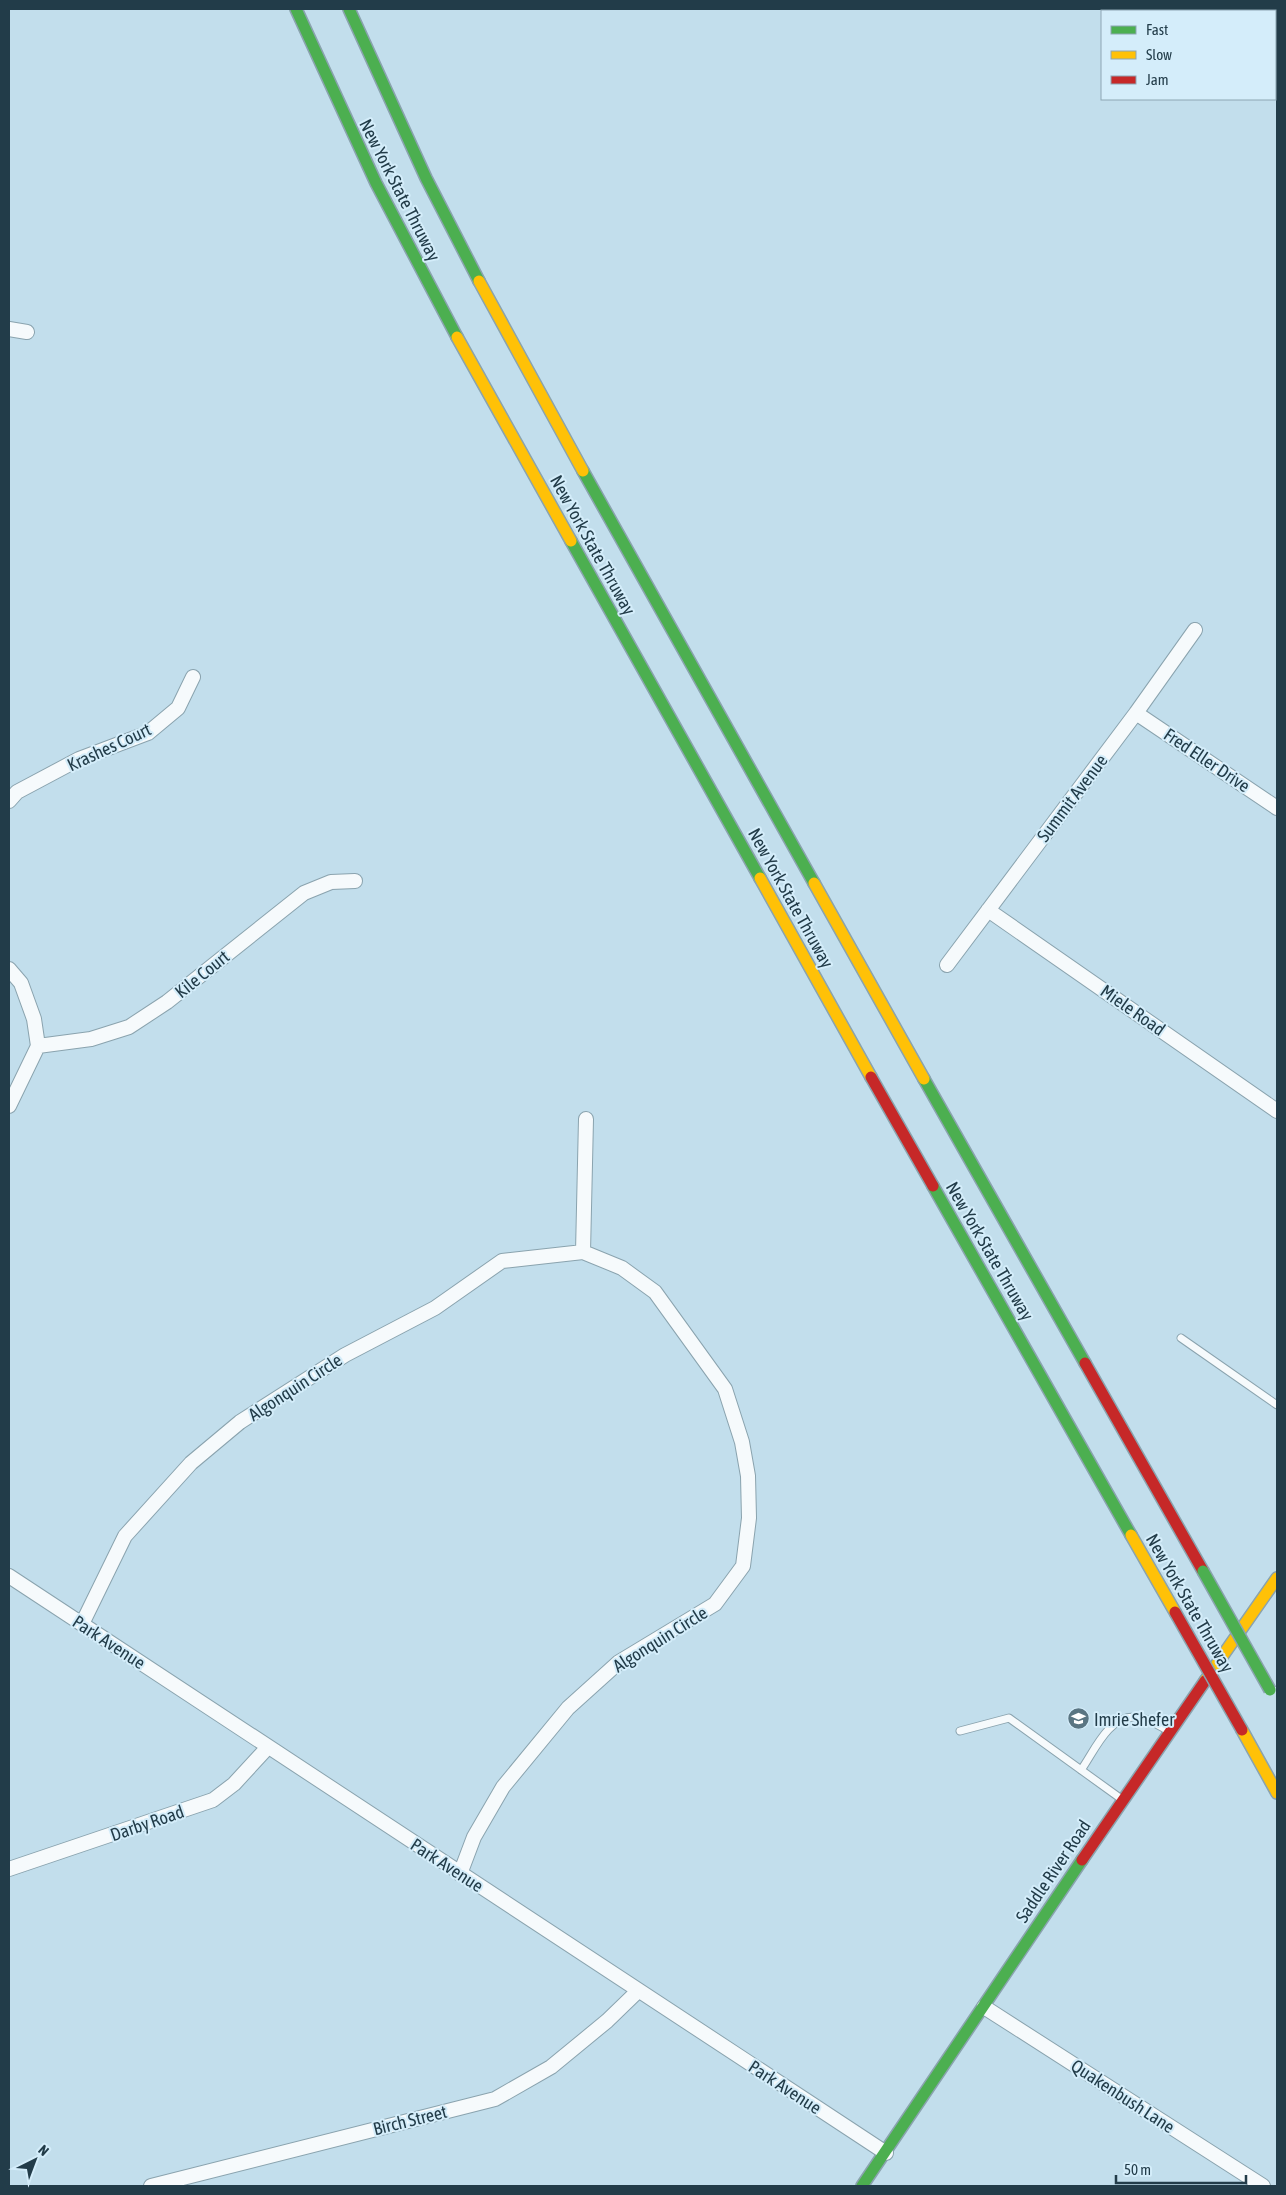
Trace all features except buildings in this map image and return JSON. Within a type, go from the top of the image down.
[{"type":"main road","name":"New York State Thruway","points":[[296,9],[376,183],[469,359],[915,1155],[1277,1793]]},
{"type":"main road","name":"New York State Thruway","points":[[349,9],[429,180],[567,440],[959,1143],[1277,1702]]},
{"type":"main road","name":"Saddle River Road","points":[[862,2186],[1170,1731],[1277,1578]]},
{"type":"street","points":[[9,329],[27,332]]},
{"type":"street","name":"Summit Avenue","points":[[946,965],[1136,713],[1195,630]]},
{"type":"street","name":"Krashes Court","points":[[9,800],[17,792],[79,759],[148,733],[178,708],[193,677]]},
{"type":"street","name":"Fred Eller Drive","points":[[1136,713],[1277,808]]},
{"type":"street","name":"Kile Court","points":[[38,1046],[91,1040],[129,1026],[167,1002],[304,893],[331,882],[355,882]]},
{"type":"street","name":"Miele Road","points":[[988,910],[1277,1111]]},
{"type":"street","points":[[9,969],[21,983],[34,1019],[38,1046],[9,1106]]},
{"type":"street","points":[[583,1252],[586,1119]]},
{"type":"street","name":"Algonquin Circle","points":[[82,1624],[125,1536],[191,1463],[240,1422],[345,1355],[435,1308],[502,1261],[583,1252],[622,1268],[655,1292],[725,1389],[742,1442],[748,1476],[749,1518],[743,1566],[715,1604],[619,1662],[568,1708],[503,1788],[474,1837],[460,1874]]},
{"type":"street","name":"Park Avenue","points":[[9,1576],[886,2153]]},
{"type":"street","name":"Darby Road","points":[[9,1869],[213,1800],[234,1784],[268,1747]]},
{"type":"street","name":"Birch Street","points":[[151,2186],[495,2099],[551,2067],[608,2021],[638,1991]]},
{"type":"street","name":"Quakenbush Lane","points":[[984,2007],[1263,2186]]},
{"type":"lane","points":[[1181,1338],[1277,1405]]},
{"type":"lane","points":[[1082,1770],[1108,1729],[1123,1719],[1135,1717],[1143,1719],[1170,1731]]},
{"type":"lane","points":[[960,1731],[1009,1718],[1123,1800]]},
{"type":"traffic: fast","points":[[296,9],[376,183],[457,337]]},
{"type":"traffic: fast","points":[[349,9],[426,178],[479,281]]},
{"type":"traffic: fast","points":[[583,471],[814,883]]},
{"type":"traffic: fast","points":[[571,541],[760,878]]},
{"type":"traffic: fast","points":[[924,1079],[1085,1363]]},
{"type":"traffic: fast","points":[[933,1186],[1131,1535]]},
{"type":"traffic: fast","points":[[1203,1571],[1270,1690]]},
{"type":"traffic: fast","points":[[862,2186],[1082,1860]]},
{"type":"traffic: slow","points":[[479,281],[583,471]]},
{"type":"traffic: slow","points":[[457,337],[571,541]]},
{"type":"traffic: slow","points":[[760,878],[871,1077]]},
{"type":"traffic: slow","points":[[814,883],[924,1079]]},
{"type":"traffic: slow","points":[[1131,1535],[1175,1612]]},
{"type":"traffic: slow","points":[[1205,1681],[1277,1578]]},
{"type":"traffic: slow","points":[[1242,1730],[1277,1793]]},
{"type":"traffic: jam","points":[[871,1077],[933,1186]]},
{"type":"traffic: jam","points":[[1085,1363],[1203,1571]]},
{"type":"traffic: jam","points":[[1175,1612],[1242,1730]]},
{"type":"traffic: jam","points":[[1082,1860],[1205,1681]]},
{"type":"place","name":"Imrie Shefer","points":[[1078,1719]]}]
